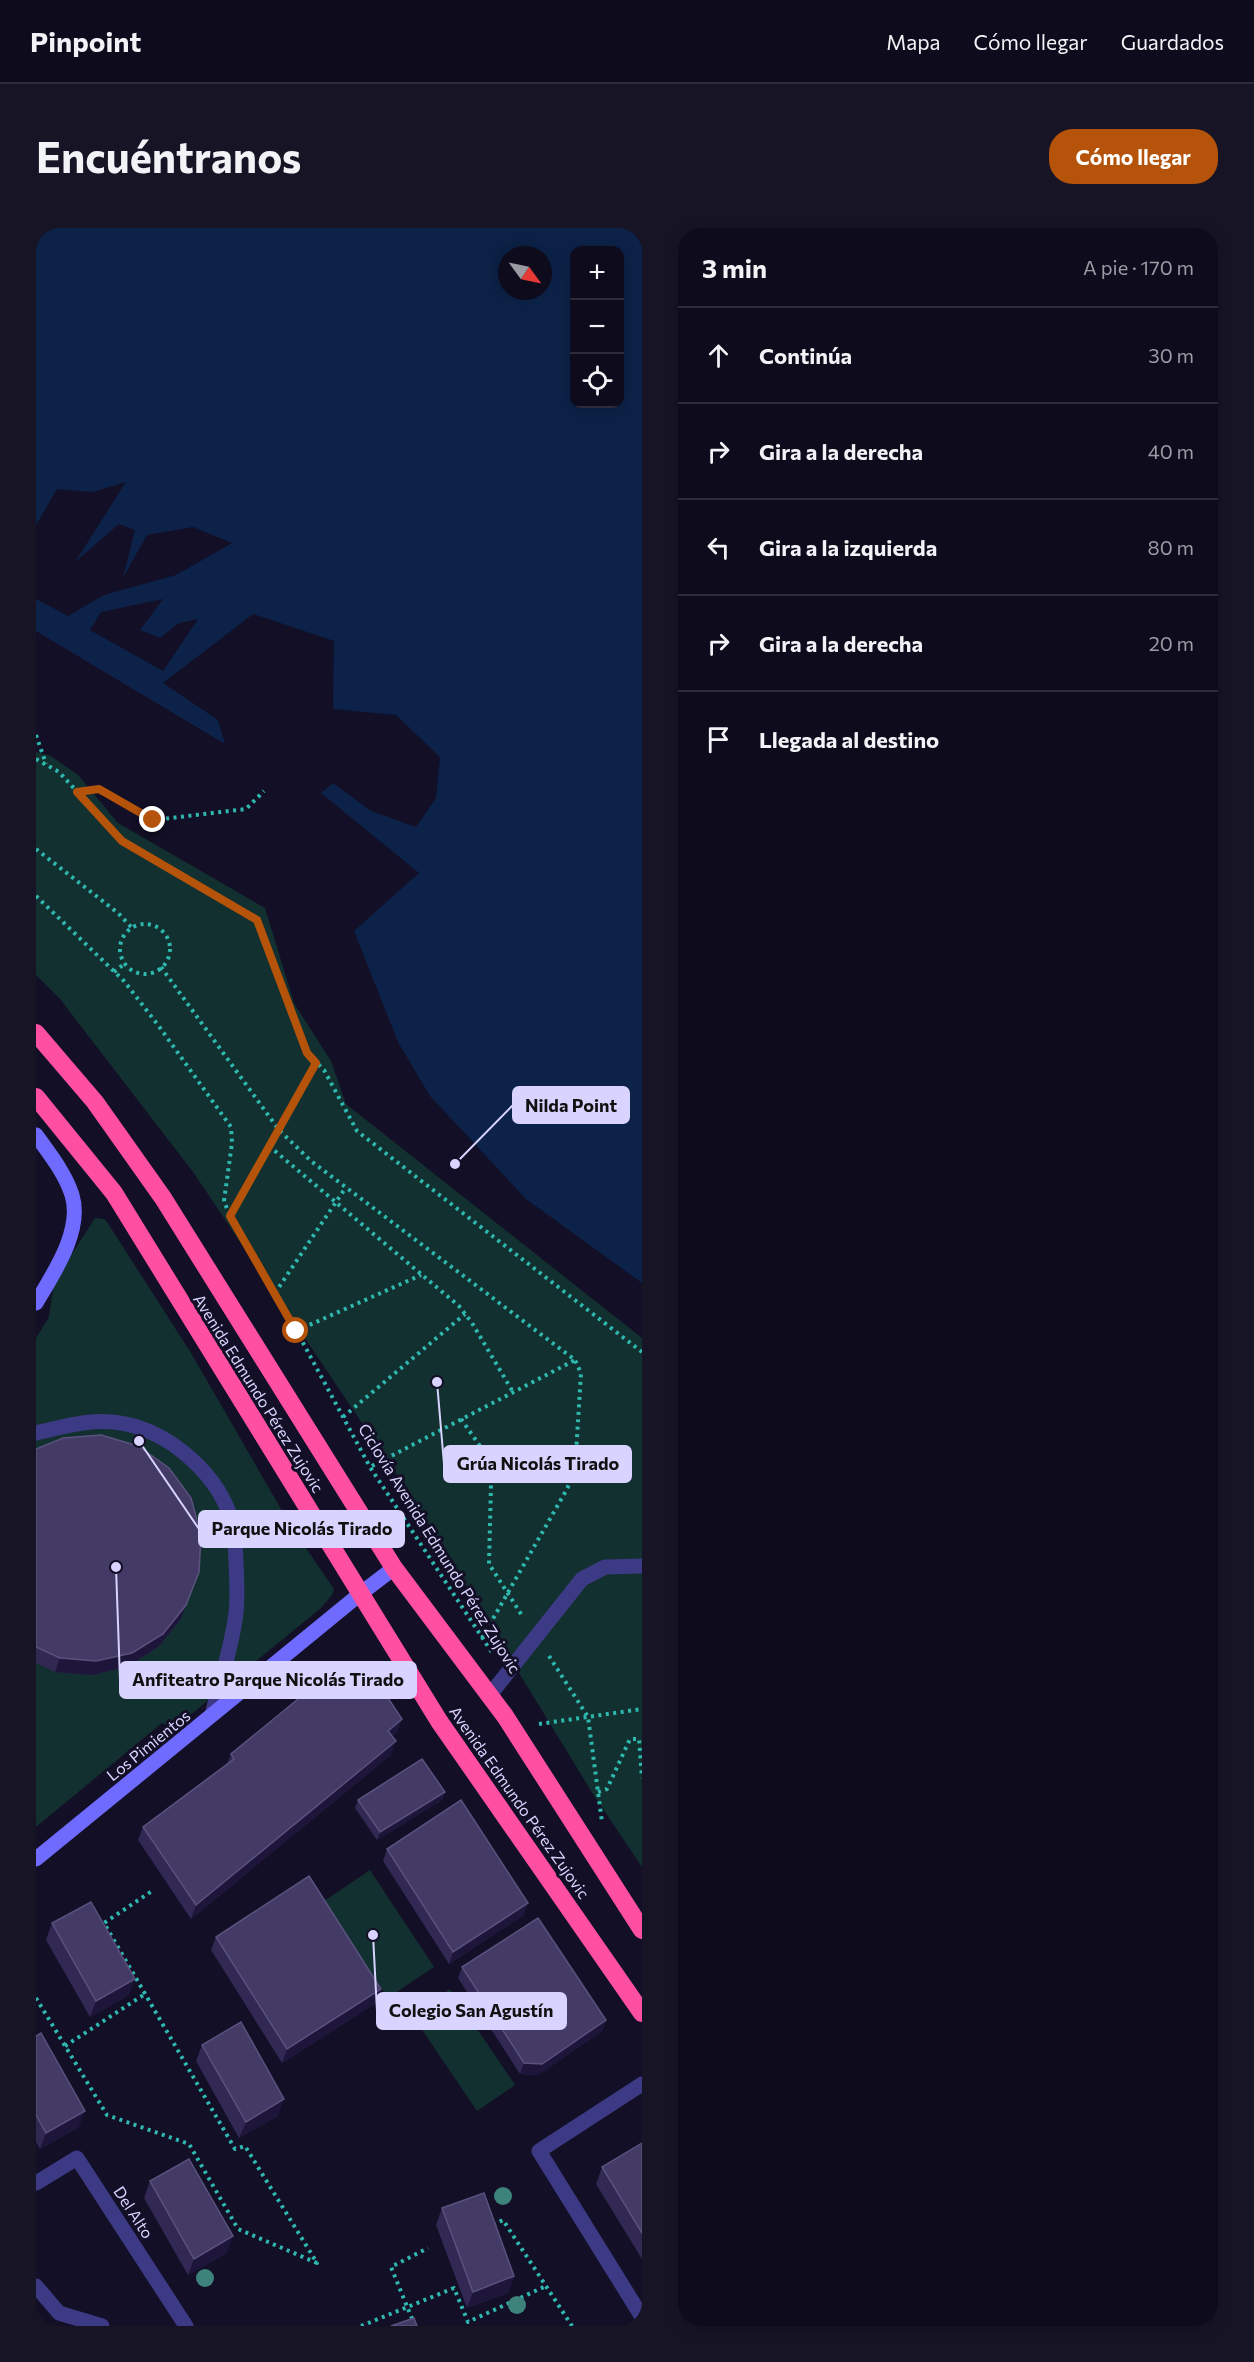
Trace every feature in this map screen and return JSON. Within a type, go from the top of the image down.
[{"type":"highway","name":"Avenida Edmundo Pérez Zujovic","points":[[36,1033],[95,1102],[164,1198],[394,1568],[505,1716],[642,1930]]},
{"type":"highway","name":"Avenida Edmundo Pérez Zujovic","points":[[36,1097],[114,1193],[439,1721],[642,2013]]},
{"type":"main road","points":[[36,1135],[54,1159],[73,1196],[73,1227],[61,1262],[36,1303]]},
{"type":"main road","name":"Los Pimientos","points":[[36,1859],[394,1568]]},
{"type":"street","points":[[36,1433],[79,1422],[125,1423],[164,1438],[193,1460],[217,1490],[232,1522],[236,1612],[212,1715]]},
{"type":"street","points":[[489,1696],[582,1579],[605,1567],[642,1566]]},
{"type":"street","points":[[642,2084],[539,2151],[642,2318]]},
{"type":"street","name":"Del Alto","points":[[36,2183],[77,2158],[186,2326]]},
{"type":"street","points":[[36,2286],[59,2313],[102,2326]]},
{"type":"path","points":[[36,735],[46,764]]},
{"type":"path","points":[[36,759],[59,772],[122,841],[257,920],[307,1053],[324,1070],[357,1131],[642,1352]]},
{"type":"path","points":[[77,792],[99,789],[153,820],[246,809],[264,791]]},
{"type":"path","points":[[36,849],[118,913],[132,928]]},
{"type":"path","name":"Ciclovía Avenida Edmundo Pérez Zujovic","points":[[36,896],[124,981],[158,1024],[231,1127],[232,1143],[224,1201],[230,1216],[370,1467],[506,1675]]},
{"type":"path","points":[[147,925],[162,931],[169,945],[169,953],[161,967],[154,972],[138,973],[124,964],[121,957],[122,940],[132,928],[147,925]]},
{"type":"path","points":[[114,972],[124,964]]},
{"type":"path","points":[[161,967],[279,1130],[311,1161],[575,1360],[581,1373],[575,1470],[567,1489],[482,1638]]},
{"type":"path","points":[[230,1216],[316,1063]]},
{"type":"path","points":[[269,1146],[459,1306],[513,1392]]},
{"type":"path","points":[[274,1293],[346,1187]]},
{"type":"path","points":[[296,1331],[421,1275]]},
{"type":"path","points":[[344,1417],[465,1314]]},
{"type":"path","points":[[370,1467],[575,1360]]},
{"type":"path","points":[[461,1419],[487,1456],[491,1485],[489,1564],[588,1717],[603,1823],[596,1813]]},
{"type":"path","points":[[539,1724],[642,1709]]},
{"type":"path","points":[[534,1717],[545,1734]]},
{"type":"path","points":[[598,1792],[607,1789],[630,1739],[639,1739],[642,1778]]},
{"type":"path","points":[[36,1998],[107,2115],[189,2144],[238,2229],[317,2264],[245,2146],[235,2149],[104,1923],[152,1891]]},
{"type":"path","points":[[65,2046],[145,1994]]},
{"type":"path","points":[[493,2225],[504,2220],[572,2326]]},
{"type":"path","points":[[415,2326],[391,2267],[428,2248]]},
{"type":"path","points":[[360,2326],[454,2288],[468,2322],[546,2286]]},
{"type":"green space","points":[[36,752],[51,756],[78,775],[118,823],[265,908],[294,1003],[331,1061],[346,1104],[642,1338],[642,1867],[593,1794],[409,1493],[193,1172],[60,999],[36,975]]},
{"type":"green space","points":[[95,1218],[104,1219],[107,1222],[191,1353],[292,1528],[334,1589],[321,1608],[173,1729],[162,1723],[36,1827],[36,1338],[49,1317],[54,1282]]},
{"type":"green space","points":[[370,1870],[434,1967],[388,1998],[324,1901]]},
{"type":"green space","points":[[450,1989],[515,2085],[477,2111],[412,2015]]},
{"type":"water","points":[[36,228],[642,228],[642,1283],[526,1199],[430,1096],[398,1042],[354,931],[419,873],[321,793],[333,783],[371,811],[416,827],[436,798],[440,757],[396,715],[333,709],[334,641],[253,614],[163,683],[218,720],[225,744],[36,631],[36,599],[68,616],[104,595],[176,575],[232,543],[193,527],[147,535],[123,578],[135,530],[119,524],[75,562],[126,482],[93,492],[57,489],[36,525]],"holes":[[[163,599],[140,630],[160,638],[179,623],[198,619],[163,671],[90,630],[101,612]]]},
{"type":"building","points":[[101,1435],[138,1446],[169,1468],[191,1498],[201,1535],[199,1572],[186,1605],[163,1634],[132,1653],[96,1661],[60,1658],[36,1647],[36,1449],[63,1438]]},
{"type":"building","points":[[366,1665],[402,1719],[388,1731],[396,1741],[196,1905],[143,1827],[234,1759],[231,1754],[337,1667],[346,1680]]},
{"type":"building","points":[[422,1759],[445,1792],[380,1832],[358,1800]]},
{"type":"building","points":[[461,1800],[528,1903],[453,1952],[387,1849]]},
{"type":"building","points":[[309,1876],[381,1989],[287,2049],[216,1937]]},
{"type":"building","points":[[91,1902],[135,1979],[96,2001],[52,1923]]},
{"type":"building","points":[[538,1918],[606,2020],[542,2064],[524,2063],[462,1967]]},
{"type":"building","points":[[241,2022],[284,2099],[246,2122],[202,2045]]},
{"type":"building","points":[[41,2033],[85,2111],[46,2133],[36,2115],[36,2036]]},
{"type":"building","points":[[642,2143],[642,2233],[602,2167]]},
{"type":"building","points":[[189,2159],[233,2236],[194,2259],[150,2181]]},
{"type":"building","points":[[484,2193],[514,2276],[473,2292],[442,2208]]},
{"type":"building","points":[[414,2318],[417,2326],[391,2326]]},
{"type":"place","name":"Nilda Point","points":[[455,1164]]},
{"type":"place","name":"Grúa Nicolás Tirado","points":[[437,1382]]},
{"type":"place","name":"Parque Nicolás Tirado","points":[[139,1441]]},
{"type":"place","name":"Anfiteatro Parque Nicolás Tirado","points":[[116,1567]]},
{"type":"place","name":"Colegio San Agustín","points":[[373,1935]]},
{"type":"route","points":[[153,820],[99,789],[77,792],[122,841],[257,920],[307,1053],[316,1063],[230,1216],[296,1331]]}]
